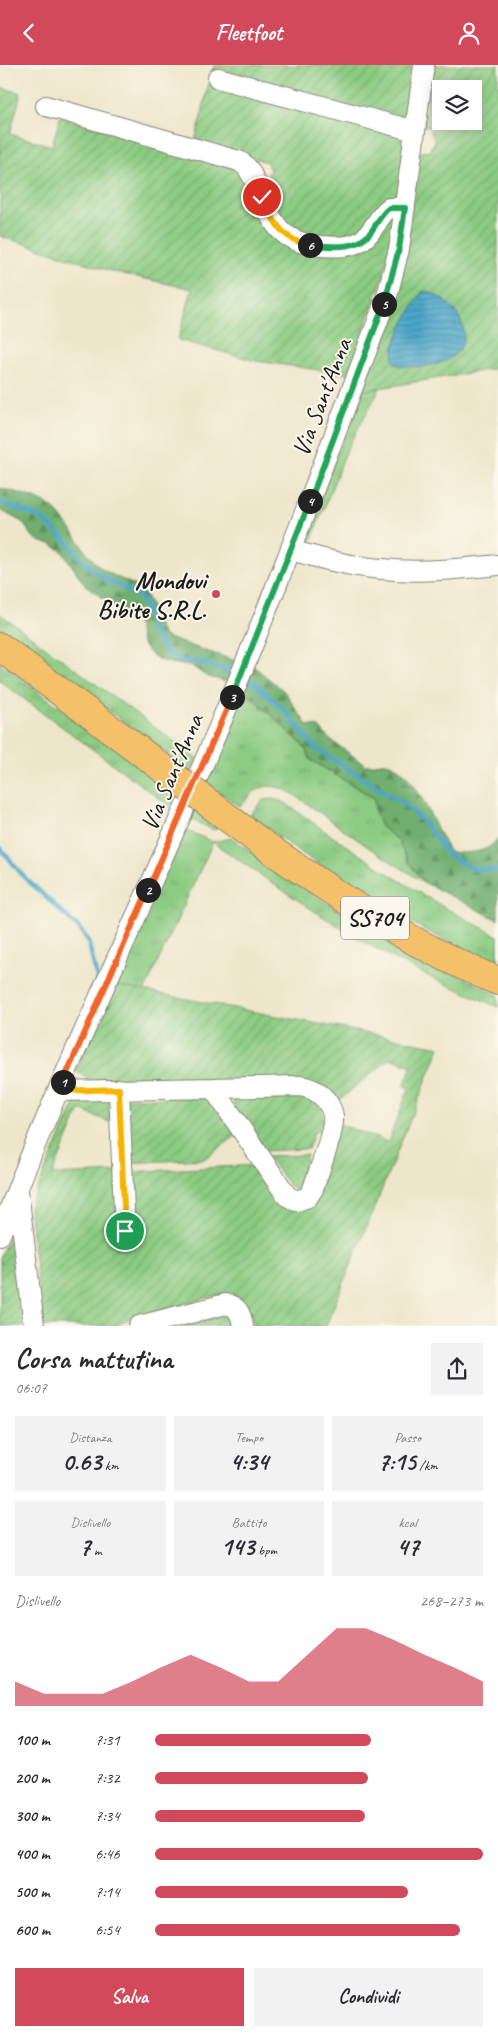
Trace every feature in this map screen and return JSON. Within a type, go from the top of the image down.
[{"type":"highway","name":"SS704","points":[[0,647],[260,842],[331,891],[396,931],[445,957],[498,981]]},
{"type":"street","name":"Via Sant'Anna","points":[[1,1231],[59,1091],[241,676],[387,296],[399,249],[424,65]]},
{"type":"street","points":[[218,78],[415,131]]},
{"type":"street","points":[[46,106],[239,161],[250,172],[279,229],[291,240],[298,242],[327,246],[357,243],[369,234],[379,217],[389,208],[405,208]]},
{"type":"street","points":[[291,550],[340,563],[383,569],[439,569],[498,565]]},
{"type":"street","points":[[59,1091],[300,1086],[313,1089],[322,1096],[331,1110],[332,1125],[312,1192],[308,1197],[297,1201],[287,1195],[213,1088]]},
{"type":"street","points":[[119,1089],[125,1236]]},
{"type":"street","points":[[18,1189],[34,1326]]},
{"type":"street","points":[[139,1326],[226,1304],[239,1311],[243,1326]]},
{"type":"green space","points":[[214,65],[415,65],[408,122],[212,70]]},
{"type":"green space","points":[[433,65],[498,65],[498,368],[362,391],[420,152],[431,151],[431,146],[434,146],[433,133],[430,133],[430,127],[423,127]]},
{"type":"green space","points":[[209,83],[406,135],[398,200],[359,234],[319,239],[286,228],[262,177],[270,172],[267,162],[195,142]]},
{"type":"green space","points":[[0,87],[21,93],[10,134],[52,146],[60,117],[239,170],[264,216],[331,252],[391,215],[395,220],[384,275],[348,374],[256,361],[178,340],[192,289],[114,272],[0,236]]},
{"type":"green space","points":[[380,388],[347,449],[308,549],[302,544],[362,391]]},
{"type":"green space","points":[[0,488],[37,499],[56,511],[98,565],[109,573],[134,585],[144,593],[150,603],[158,626],[165,637],[239,662],[230,683],[206,676],[193,667],[161,661],[149,653],[141,642],[138,626],[134,621],[118,612],[106,600],[85,585],[62,551],[51,544],[41,542],[33,537],[22,522],[0,510]]},
{"type":"green space","points":[[0,614],[197,758],[191,772],[0,630]]},
{"type":"green space","points":[[0,663],[181,798],[175,810],[0,681]]},
{"type":"green space","points":[[252,665],[284,691],[307,725],[319,727],[329,739],[366,765],[386,763],[397,767],[415,787],[450,852],[483,850],[498,838],[498,920],[425,883],[408,862],[398,840],[381,827],[375,811],[374,798],[311,760],[303,745],[242,688]]},
{"type":"green space","points":[[242,688],[303,745],[311,760],[374,798],[375,811],[381,827],[398,840],[408,862],[425,883],[368,847],[292,793],[276,787],[263,787],[251,794],[240,807],[203,780]]},
{"type":"green space","points":[[273,799],[284,802],[336,839],[415,890],[498,936],[498,962],[454,945],[369,898],[250,815],[263,800]]},
{"type":"green space","points":[[193,807],[219,828],[214,830],[188,818]]},
{"type":"green space","points":[[183,829],[213,842],[144,992],[113,985]]},
{"type":"green space","points":[[232,838],[279,872],[365,928],[498,995],[498,1007],[403,964],[347,932],[213,842]]},
{"type":"green space","points":[[113,985],[440,1047],[326,1326],[254,1326],[250,1311],[243,1301],[233,1296],[217,1295],[125,1320],[117,1326],[43,1326],[29,1208],[77,1099],[109,1098],[109,1122],[80,1110],[52,1175],[118,1172],[122,1248],[131,1247],[127,1172],[257,1165],[296,1207],[339,1124],[388,1142],[409,1088],[404,1086],[412,1066],[390,1058],[337,1102],[327,1088],[93,1081],[75,1071]]},
{"type":"green space","points":[[303,1094],[322,1108],[324,1130],[314,1132],[308,1149],[263,1151],[234,1106],[233,1095]]},
{"type":"green space","points":[[124,1098],[208,1098],[237,1135],[204,1159],[127,1163]]},
{"type":"green space","points":[[307,1155],[305,1160],[313,1167],[307,1186],[297,1194],[266,1156]]},
{"type":"green space","points":[[8,1237],[14,1239],[25,1326],[0,1326],[0,1258]]},
{"type":"green space","points":[[222,1316],[228,1319],[230,1326],[180,1326]]},
{"type":"water","points":[[423,291],[430,292],[439,297],[455,311],[462,324],[463,340],[459,350],[452,357],[430,366],[417,367],[395,364],[393,356],[397,337],[407,316]]},
{"type":"waterway","points":[[0,502],[41,518],[65,540],[87,565],[107,580],[139,596],[146,607],[151,629],[166,652],[180,660],[205,664],[235,673]]},
{"type":"waterway","points":[[244,677],[256,684],[287,713],[315,748],[407,806],[427,826],[447,854],[473,869],[498,870]]},
{"type":"waterway","points":[[0,848],[25,878],[79,928],[88,940],[98,982]]},
{"type":"place","name":"Mondovi Bibite S.R.L.","points":[[216,594]]},
{"type":"route","points":[[125,1231],[119,1089],[59,1091],[179,821],[243,671],[291,550],[387,296],[399,249],[405,208],[389,208],[379,217],[369,234],[357,243],[340,246],[308,245],[291,240],[279,229],[262,197]]}]
